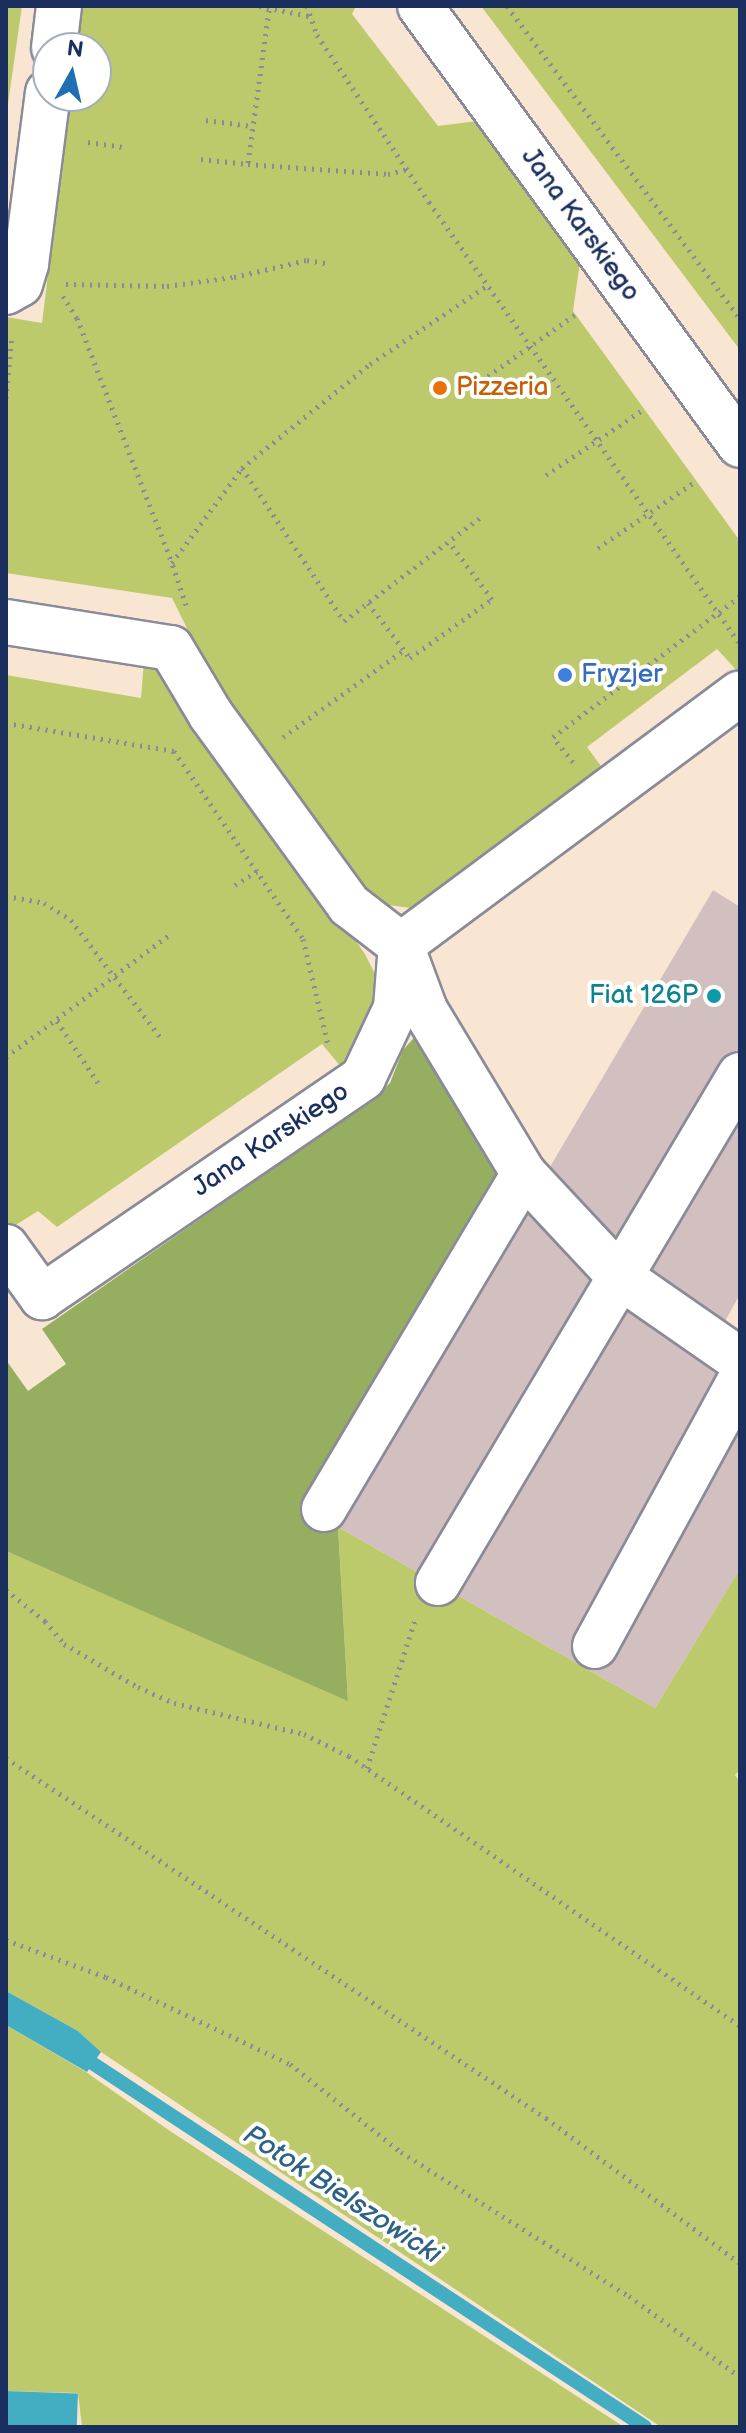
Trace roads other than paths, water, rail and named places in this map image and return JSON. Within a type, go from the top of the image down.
[{"type":"street","points":[[56,32],[59,6]]},
{"type":"street","name":"Jana Karskiego","points":[[420,6],[740,445]]},
{"type":"street","points":[[9,308],[26,264],[45,112]]},
{"type":"street","points":[[6,622],[171,648],[211,715],[349,905],[401,945],[425,1010],[524,1174],[619,1276],[740,1360]]},
{"type":"street","points":[[401,945],[585,778],[740,693]]},
{"type":"street","name":"Jana Karskiego","points":[[6,1247],[42,1297],[363,1078],[387,1037],[396,1008],[401,945]]},
{"type":"street","points":[[438,1583],[740,1075]]},
{"type":"street","points":[[324,1509],[524,1174]]},
{"type":"street","points":[[595,1646],[740,1380]]},
{"type":"water","points":[[6,1991],[78,2031],[101,2052],[87,2072],[6,2025]]},
{"type":"water","points":[[6,2391],[78,2394],[77,2427],[6,2427]]},
{"type":"waterway","name":"Potok Bielszowicki","points":[[77,2053],[645,2427]]},
{"type":"place","name":"Pizzeria","points":[[440,388]]},
{"type":"place","name":"Fryzjer","points":[[565,675]]},
{"type":"place","name":"Fiat 126P","points":[[714,996]]}]
